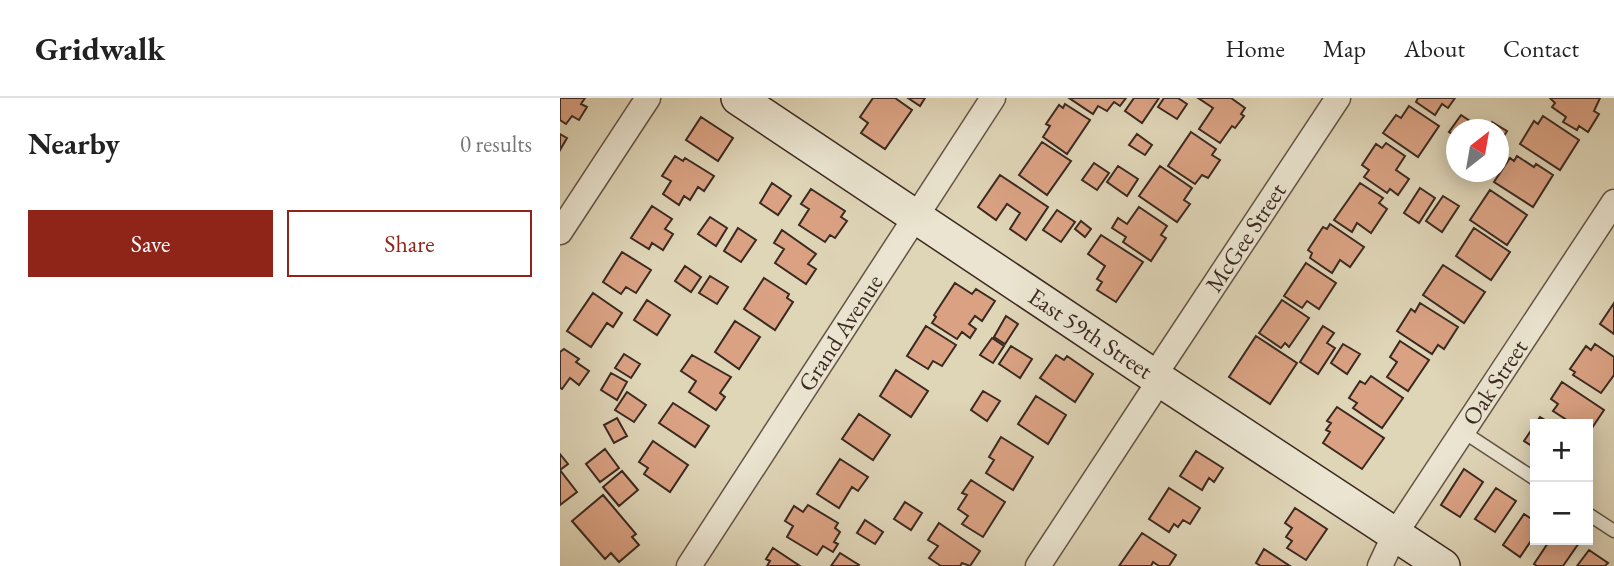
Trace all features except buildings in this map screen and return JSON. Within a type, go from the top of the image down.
[{"type":"street","points":[[560,232],[648,98]]},
{"type":"street","name":"East 59th Street","points":[[738,98],[1443,566]]},
{"type":"street","name":"Grand Avenue","points":[[689,566],[993,98]]},
{"type":"street","name":"McGee Street","points":[[1038,566],[1338,98]]},
{"type":"street","name":"Oak Street","points":[[1380,566],[1395,534],[1614,202]]},
{"type":"lane","points":[[1462,431],[1530,476]]},
{"type":"lane","points":[[1593,517],[1614,531]]}]
